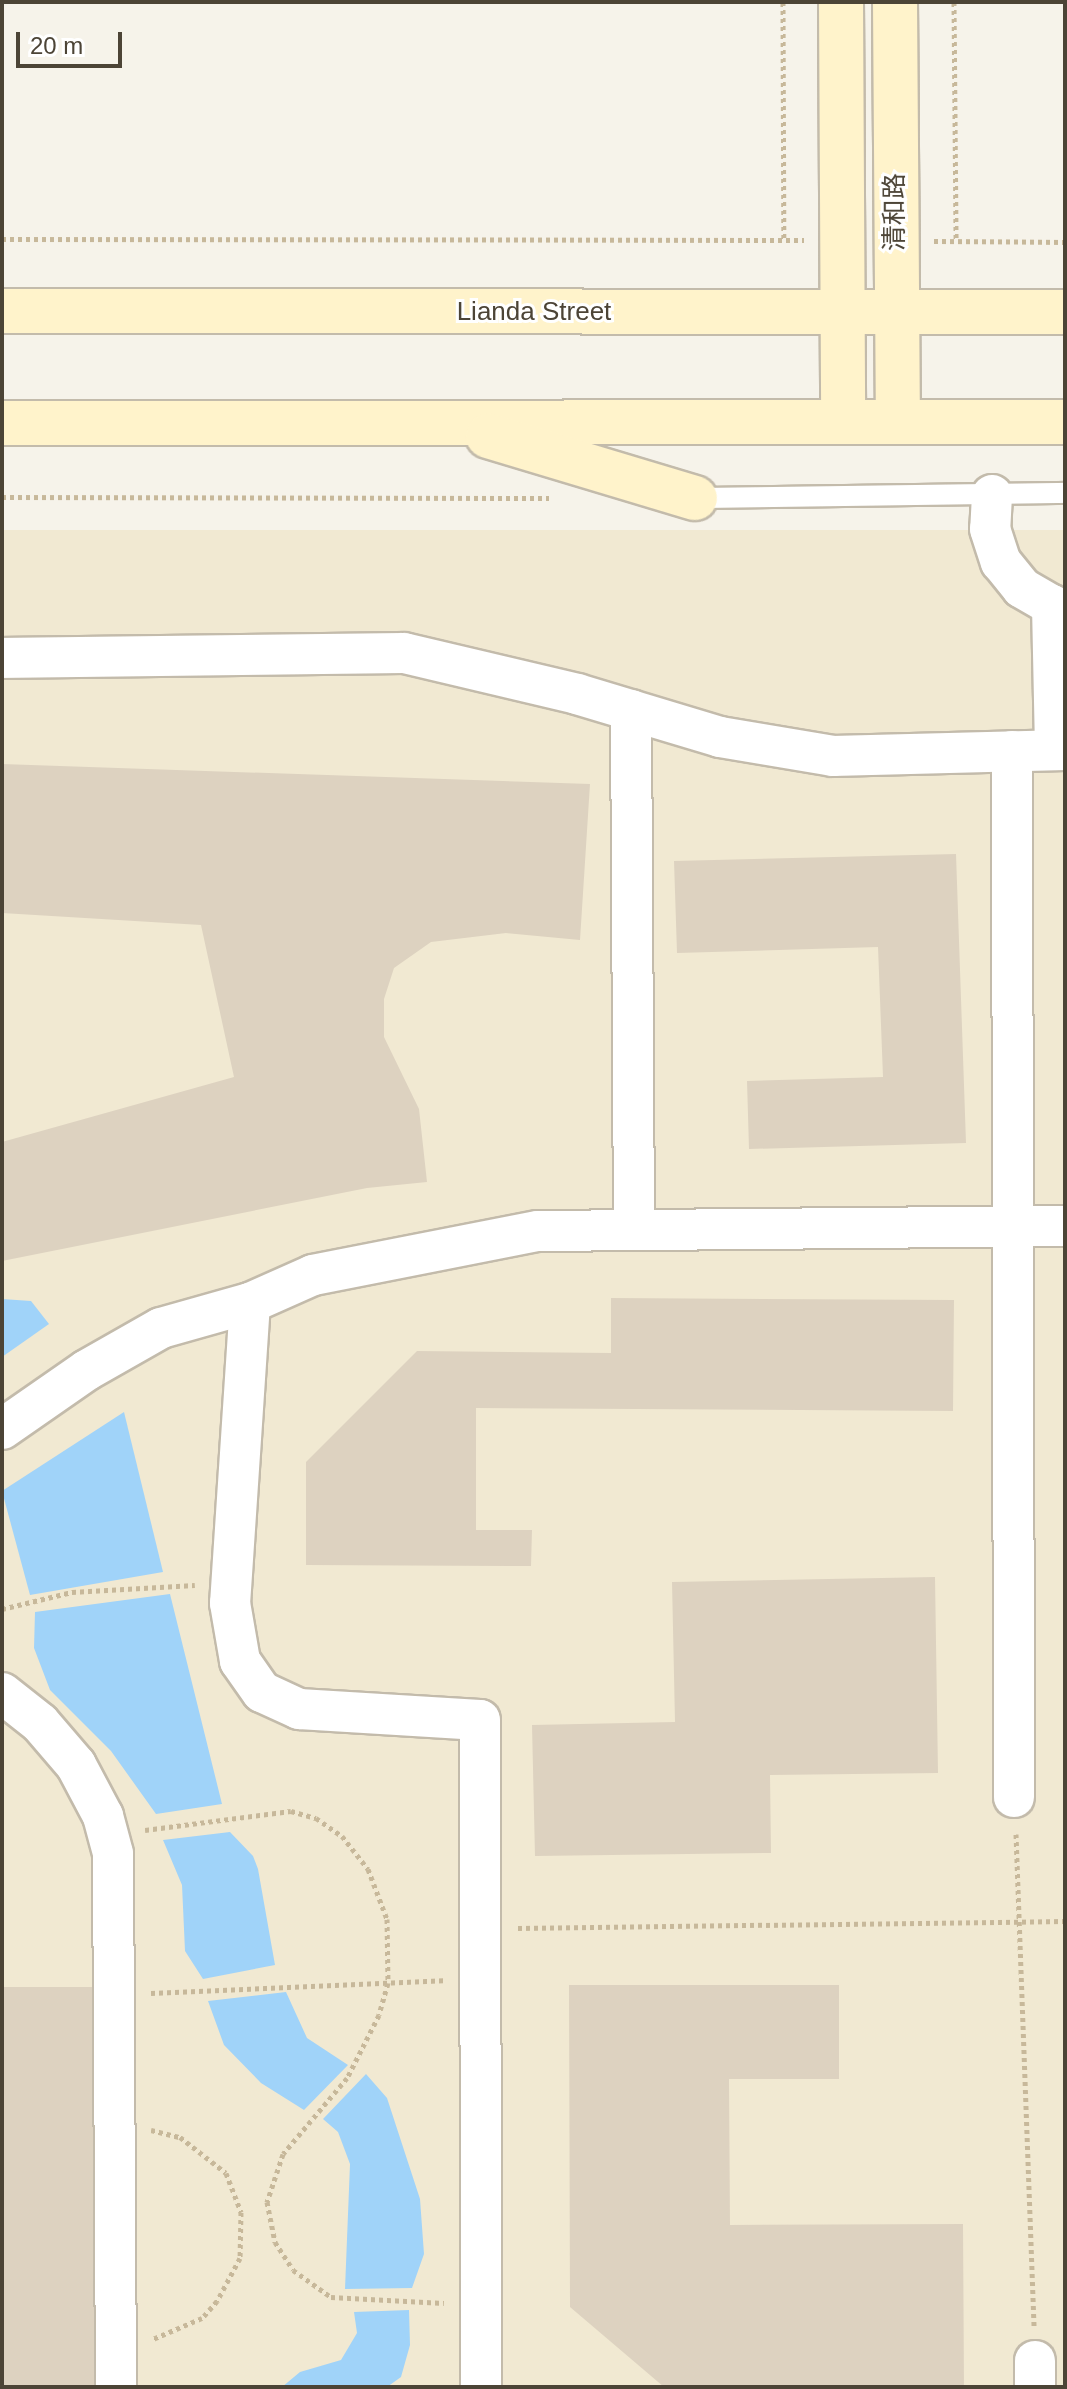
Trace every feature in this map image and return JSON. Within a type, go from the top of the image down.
[{"type":"main road","name":"清和路","points":[[841,2],[843,421]]},
{"type":"main road","name":"清和路","points":[[895,2],[898,422]]},
{"type":"main road","name":"Lianda Street","points":[[2,311],[1065,312]]},
{"type":"main road","points":[[444,422],[695,498]]},
{"type":"main road","points":[[2,423],[1065,422]]},
{"type":"street","points":[[2,658],[404,653],[631,710],[720,737],[833,756],[1060,750],[1059,601],[1022,588],[1001,562],[990,529],[992,495]]},
{"type":"street","points":[[631,710],[634,1229]]},
{"type":"street","points":[[1012,751],[1014,1797]]},
{"type":"street","points":[[2,1429],[87,1370],[161,1328],[250,1303],[313,1275],[538,1231],[1014,1224],[1065,1226]]},
{"type":"street","points":[[250,1303],[231,1587],[240,1661],[262,1692],[299,1709],[480,1720],[481,2387]]},
{"type":"street","points":[[2,1693],[40,1723],[76,1765],[108,1836],[114,1994],[116,2387]]},
{"type":"lane","points":[[695,498],[1065,493]]},
{"type":"path","points":[[783,2],[784,240]]},
{"type":"path","points":[[954,2],[956,241]]},
{"type":"path","points":[[2,239],[842,240]]},
{"type":"path","points":[[895,241],[1065,242]]},
{"type":"path","points":[[2,497],[553,498]]},
{"type":"path","points":[[2,1609],[72,1592],[231,1587]]},
{"type":"path","points":[[1014,1797],[1035,2374]]},
{"type":"path","points":[[108,1836],[291,1811],[316,1818],[342,1836],[368,1869],[387,1919],[388,1983],[369,2041],[347,2078],[298,2132],[274,2171],[267,2202],[275,2242],[293,2270],[331,2297],[481,2304]]},
{"type":"path","points":[[481,1928],[1065,1921]]},
{"type":"path","points":[[114,1994],[481,1978]]},
{"type":"path","points":[[115,2123],[180,2137],[226,2173],[237,2192],[242,2224],[234,2275],[202,2318],[159,2338],[116,2343]]},
{"type":"shaded area","points":[[2,530],[1065,530],[1065,2387],[2,2387]]},
{"type":"water","points":[[2,1299],[31,1301],[49,1324],[2,1357]]},
{"type":"water","points":[[124,1412],[163,1572],[30,1595],[2,1491]]},
{"type":"water","points":[[170,1594],[222,1804],[156,1814],[111,1751],[50,1690],[34,1648],[35,1612]]},
{"type":"water","points":[[230,1832],[253,1856],[258,1869],[275,1965],[203,1979],[185,1951],[182,1885],[163,1840]]},
{"type":"water","points":[[286,1992],[307,2038],[348,2065],[304,2110],[261,2083],[224,2045],[208,2001]]},
{"type":"water","points":[[366,2074],[387,2098],[420,2199],[424,2254],[412,2288],[345,2289],[350,2164],[338,2132],[323,2119]]},
{"type":"water","points":[[409,2310],[410,2345],[401,2377],[387,2387],[282,2387],[300,2372],[341,2360],[357,2333],[354,2312]]},
{"type":"building","points":[[2,764],[590,784],[580,940],[506,933],[431,942],[394,968],[384,999],[384,1037],[419,1109],[427,1182],[367,1188],[2,1261],[2,1142],[234,1077],[201,925],[2,913]]},
{"type":"building","points":[[956,854],[966,1143],[749,1149],[747,1081],[883,1077],[878,947],[677,953],[674,861]]},
{"type":"building","points":[[611,1298],[954,1300],[953,1411],[476,1408],[476,1530],[532,1530],[531,1566],[306,1565],[306,1462],[417,1351],[611,1353]]},
{"type":"building","points":[[935,1577],[938,1773],[770,1775],[771,1853],[535,1856],[532,1725],[675,1722],[672,1582]]},
{"type":"building","points":[[569,1985],[839,1985],[839,2079],[729,2079],[730,2225],[963,2224],[964,2387],[664,2387],[570,2307]]},
{"type":"building","points":[[2,1987],[108,1987],[108,2387],[2,2387]]}]
